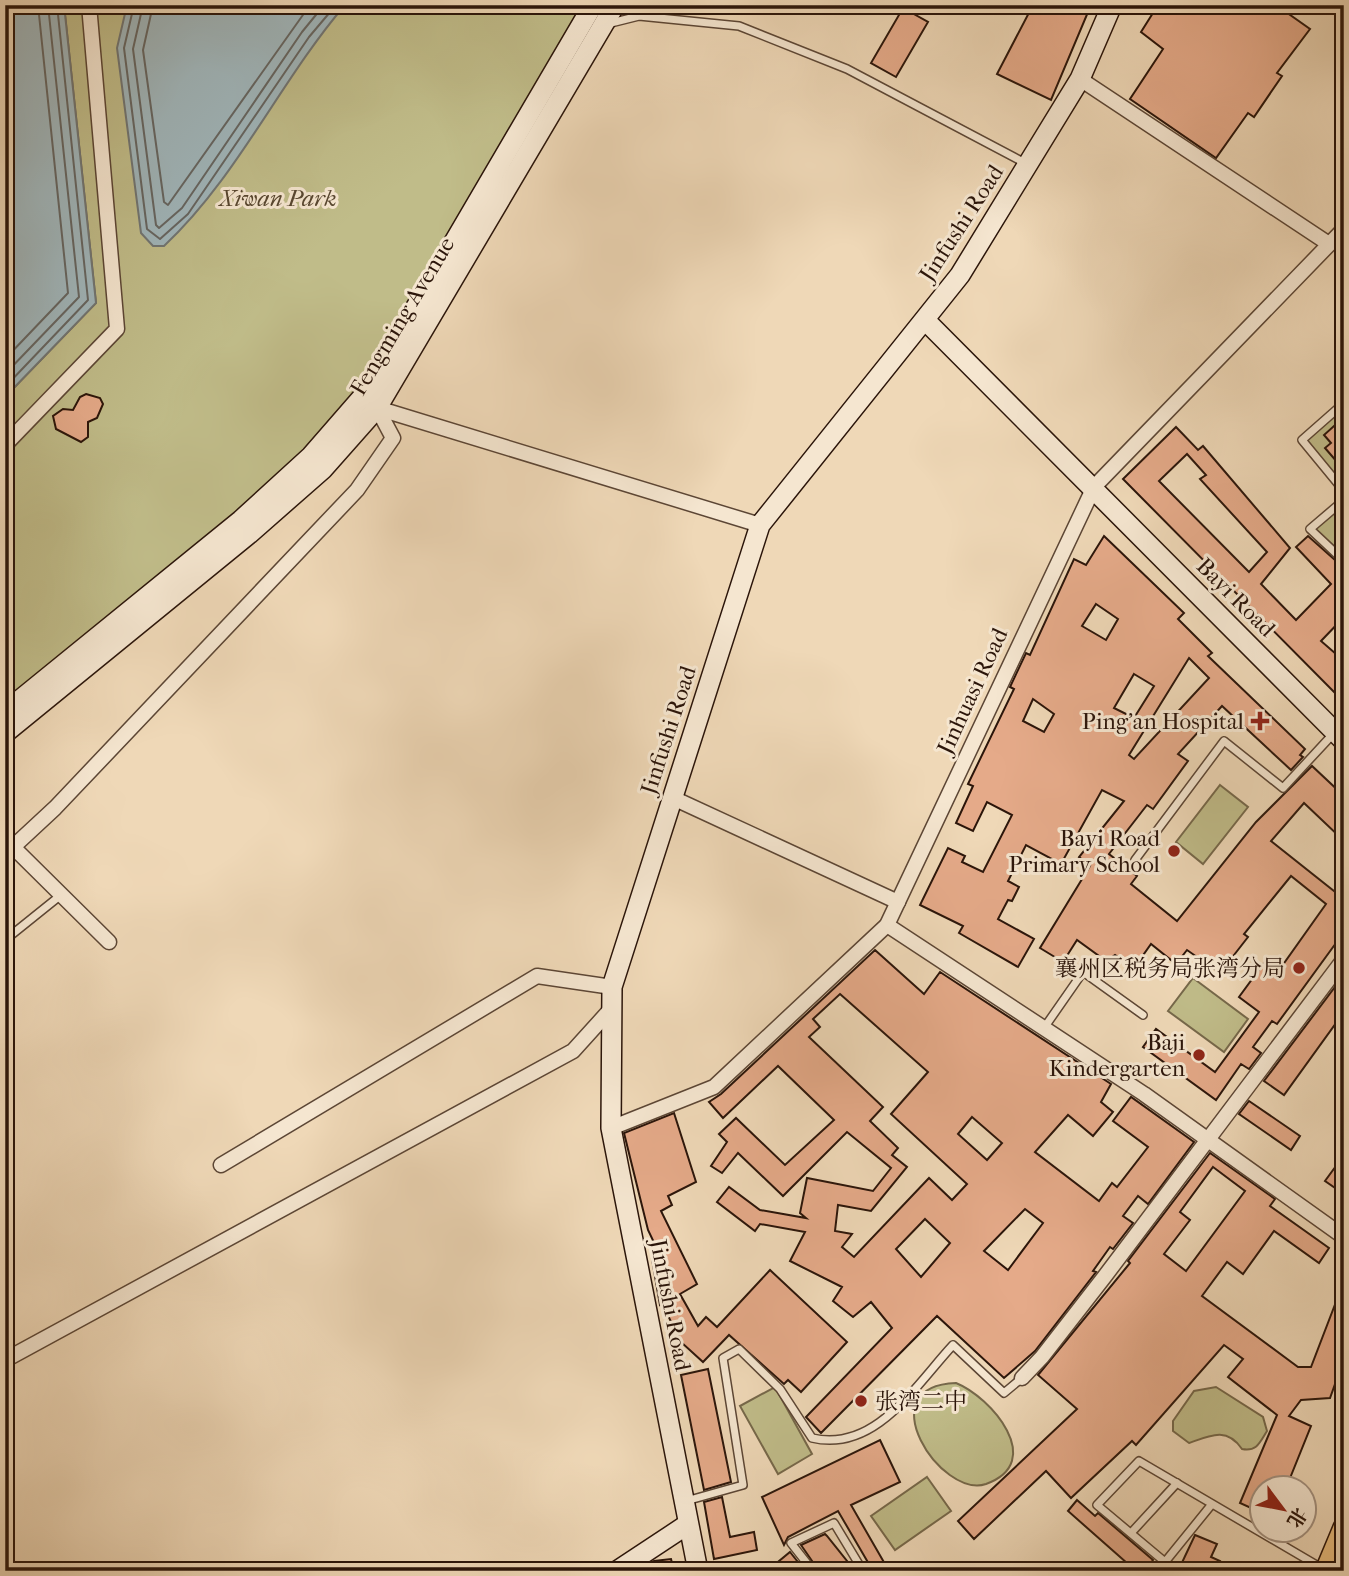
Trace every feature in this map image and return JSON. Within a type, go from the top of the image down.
[{"type":"main road","points":[[1326,1571],[1344,1528]]},
{"type":"street","points":[[5,445],[117,329],[89,5]]},
{"type":"street","name":"Fengming Avenue","points":[[5,712],[241,520],[310,456],[365,394],[593,5]]},
{"type":"street","name":"Fengming Avenue","points":[[5,733],[248,534],[323,469],[377,408],[615,5]]},
{"type":"street","name":"Jinfushi Road","points":[[698,1571],[611,1128],[612,987],[760,526],[960,275],[1080,79],[1112,5]]},
{"type":"street","points":[[1080,79],[1329,244]]},
{"type":"street","name":"Jinhuasi Road","points":[[611,1128],[715,1087],[887,925],[1094,488],[1344,229]]},
{"type":"street","name":"Bayi Road","points":[[925,320],[1339,737]]},
{"type":"street","points":[[377,408],[760,526]]},
{"type":"street","points":[[109,942],[13,847],[65,799],[357,490],[393,438],[377,408]]},
{"type":"street","points":[[673,797],[898,902]]},
{"type":"street","points":[[887,925],[1207,1139],[1344,1237]]},
{"type":"street","points":[[1022,1378],[1042,1357],[1105,1276],[1344,959]]},
{"type":"street","points":[[221,1165],[537,976],[612,987]]},
{"type":"street","points":[[5,1360],[573,1051],[611,1009]]},
{"type":"street","points":[[617,1571],[688,1524]]},
{"type":"lane","points":[[603,26],[639,16],[739,26],[847,69],[1027,165]]},
{"type":"lane","points":[[1343,490],[1302,440],[1344,404]]},
{"type":"lane","points":[[1344,500],[1310,529],[1344,562]]},
{"type":"lane","points":[[1135,860],[1224,741],[1283,788],[1339,737]]},
{"type":"lane","points":[[5,940],[62,895]]},
{"type":"lane","points":[[1043,1028],[1083,972],[1143,1015]]},
{"type":"lane","points":[[684,1501],[743,1485],[723,1358],[739,1349],[780,1389],[812,1438],[831,1443],[857,1436],[881,1424],[953,1345],[1004,1393],[1022,1378]]},
{"type":"lane","points":[[1212,1504],[1165,1562],[1097,1506],[1139,1461],[1326,1571]]},
{"type":"lane","points":[[1130,1533],[1177,1483]]},
{"type":"lane","points":[[813,1571],[792,1543],[834,1523],[863,1571]]},
{"type":"green space","name":"Xiwan Park","points":[[64,5],[615,5],[377,408],[5,733],[5,397],[96,303]]},
{"type":"green space","points":[[1344,403],[1344,491],[1302,440]]},
{"type":"green space","points":[[1344,500],[1344,561],[1310,529]]},
{"type":"green space","points":[[1220,785],[1248,807],[1203,864],[1176,842]]},
{"type":"green space","points":[[1193,978],[1248,1019],[1224,1052],[1168,1011]]},
{"type":"green space","points":[[956,1383],[970,1390],[997,1415],[1013,1446],[1012,1461],[1004,1474],[986,1484],[968,1484],[950,1475],[933,1459],[921,1440],[915,1420],[917,1402],[930,1389]]},
{"type":"green space","points":[[775,1387],[812,1454],[778,1474],[740,1406]]},
{"type":"green space","points":[[1216,1387],[1263,1417],[1267,1431],[1255,1448],[1242,1449],[1224,1435],[1204,1437],[1189,1443],[1173,1431],[1173,1421],[1194,1391]]},
{"type":"green space","points":[[927,1477],[951,1511],[895,1550],[871,1516]]},
{"type":"water","points":[[5,5],[64,5],[96,303],[5,397]]},
{"type":"water","points":[[127,5],[345,5],[214,190],[164,246],[153,246],[141,233],[117,48]]},
{"type":"building","points":[[1033,5],[1091,5],[1051,100],[997,74]]},
{"type":"building","points":[[1158,5],[1276,5],[1310,29],[1277,73],[1282,76],[1254,117],[1248,113],[1216,158],[1130,99],[1163,49],[1141,32]]},
{"type":"building","points":[[903,8],[928,22],[896,77],[871,63]]},
{"type":"building","points":[[86,394],[100,398],[103,404],[97,418],[88,422],[88,437],[81,442],[56,429],[53,416],[63,409],[73,410],[80,397]]},
{"type":"building","points":[[1344,417],[1344,470],[1325,448],[1331,443],[1324,435]]},
{"type":"building","points":[[1176,427],[1198,450],[1203,446],[1290,548],[1261,584],[1296,620],[1331,584],[1296,547],[1308,536],[1344,568],[1344,617],[1321,641],[1344,661],[1344,702],[1123,479]],"holes":[[[1187,454],[1206,475],[1200,479],[1267,552],[1249,572],[1159,481]]]},
{"type":"building","points":[[1104,536],[1184,613],[1178,619],[1212,653],[1208,656],[1305,749],[1300,755],[1303,757],[1291,770],[1222,706],[1178,754],[1188,761],[1153,809],[1147,805],[1109,854],[1137,876],[1131,884],[1177,921],[1256,822],[1312,766],[1344,796],[1344,841],[1304,803],[1271,841],[1344,899],[1344,932],[1277,1024],[1272,1021],[1253,1047],[1261,1053],[1249,1069],[1241,1064],[1216,1100],[1143,1047],[1156,1029],[1215,1072],[1259,1012],[1239,997],[1264,963],[1277,973],[1326,904],[1291,876],[1244,934],[1248,937],[1220,973],[1187,950],[1176,964],[1151,944],[1134,968],[1115,955],[1106,961],[1077,940],[1063,962],[1040,948],[1090,866],[1079,857],[1124,801],[1102,790],[1061,864],[1026,845],[1008,881],[1019,887],[998,919],[1034,939],[1018,967],[959,933],[963,926],[920,905],[948,848],[965,856],[962,862],[983,872],[1012,815],[987,802],[973,831],[956,823],[973,786],[968,784],[1014,689],[1010,687],[1026,653],[1030,655],[1074,559],[1086,565]],"holes":[[[1096,604],[1118,619],[1106,640],[1082,626]],[[1189,658],[1209,678],[1134,759],[1129,755]],[[1134,674],[1154,686],[1134,718],[1114,708]],[[1033,699],[1054,714],[1044,732],[1023,721]]]},
{"type":"building","points":[[875,950],[924,994],[940,972],[1111,1084],[1101,1102],[1113,1112],[1093,1136],[1068,1115],[1035,1152],[1099,1201],[1112,1183],[1117,1187],[1148,1147],[1113,1121],[1131,1097],[1194,1142],[1148,1204],[1138,1196],[1123,1216],[1133,1223],[1113,1249],[1110,1247],[1093,1271],[1096,1272],[1035,1351],[1004,1378],[937,1316],[821,1433],[806,1417],[892,1328],[871,1302],[853,1317],[833,1301],[842,1287],[790,1261],[805,1232],[760,1224],[755,1231],[717,1202],[729,1187],[760,1210],[806,1218],[800,1213],[807,1178],[873,1191],[891,1168],[847,1132],[783,1196],[738,1153],[722,1173],[711,1166],[727,1142],[719,1134],[736,1118],[785,1165],[834,1120],[778,1066],[723,1118],[709,1102],[721,1094]],"holes":[[[840,994],[928,1072],[891,1114],[967,1184],[952,1200],[929,1178],[854,1257],[842,1247],[852,1234],[835,1231],[838,1205],[871,1211],[907,1167],[892,1155],[898,1148],[870,1121],[883,1107],[809,1037],[820,1027],[813,1019]],[[972,1117],[1002,1143],[987,1160],[958,1134]],[[1025,1209],[1043,1223],[1008,1270],[984,1251]],[[925,1219],[950,1243],[921,1277],[896,1249]]]},
{"type":"building","points":[[1344,975],[1344,1012],[1284,1095],[1264,1081]]},
{"type":"building","points":[[1249,1101],[1300,1136],[1291,1150],[1239,1114]]},
{"type":"building","points":[[674,1113],[696,1182],[668,1196],[672,1205],[661,1211],[697,1284],[680,1294],[698,1326],[706,1317],[717,1327],[770,1270],[847,1342],[801,1392],[788,1380],[784,1384],[729,1335],[703,1362],[682,1343],[662,1304],[660,1305],[652,1259],[660,1255],[648,1230],[624,1133]]},
{"type":"building","points":[[1210,1153],[1275,1199],[1270,1206],[1329,1248],[1319,1263],[1274,1231],[1243,1274],[1227,1262],[1202,1296],[1298,1367],[1311,1367],[1344,1281],[1344,1359],[1330,1398],[1301,1400],[1289,1416],[1311,1426],[1292,1474],[1252,1474],[1277,1415],[1228,1377],[1243,1359],[1224,1345],[1136,1445],[1132,1441],[1071,1498],[1046,1471],[974,1539],[958,1521],[1077,1409],[1038,1375],[1130,1263],[1128,1261]],"holes":[[[1213,1167],[1245,1191],[1186,1271],[1164,1254],[1190,1220],[1180,1212]]]},
{"type":"building","points":[[1344,1155],[1344,1194],[1325,1181]]},
{"type":"building","points":[[708,1369],[731,1482],[704,1490],[681,1375]]},
{"type":"building","points":[[880,1440],[900,1482],[851,1505],[889,1571],[873,1571],[838,1511],[788,1537],[784,1545],[762,1497]]},
{"type":"building","points":[[1248,1484],[1248,1507],[1240,1503]]},
{"type":"building","points":[[722,1497],[730,1537],[754,1532],[757,1550],[714,1559],[704,1502]]},
{"type":"building","points":[[1077,1500],[1095,1516],[1098,1513],[1153,1560],[1145,1571],[1136,1571],[1068,1511]]},
{"type":"building","points":[[825,1534],[855,1571],[819,1571],[801,1545]]},
{"type":"building","points":[[1195,1535],[1217,1544],[1211,1557],[1220,1561],[1216,1571],[1178,1571]]},
{"type":"building","points":[[790,1552],[805,1571],[767,1571]]},
{"type":"building","points":[[671,1559],[674,1571],[640,1571],[654,1561]]},
{"type":"place","name":"Ping'an Hospital","points":[[1260,721]]},
{"type":"place","name":"Bayi Road Primary School","points":[[1174,851]]},
{"type":"place","name":"襄州区税务局张湾分局","points":[[1299,968]]},
{"type":"place","name":"Baji Kindergarten","points":[[1199,1055]]},
{"type":"place","name":"张湾二中","points":[[861,1401]]}]
